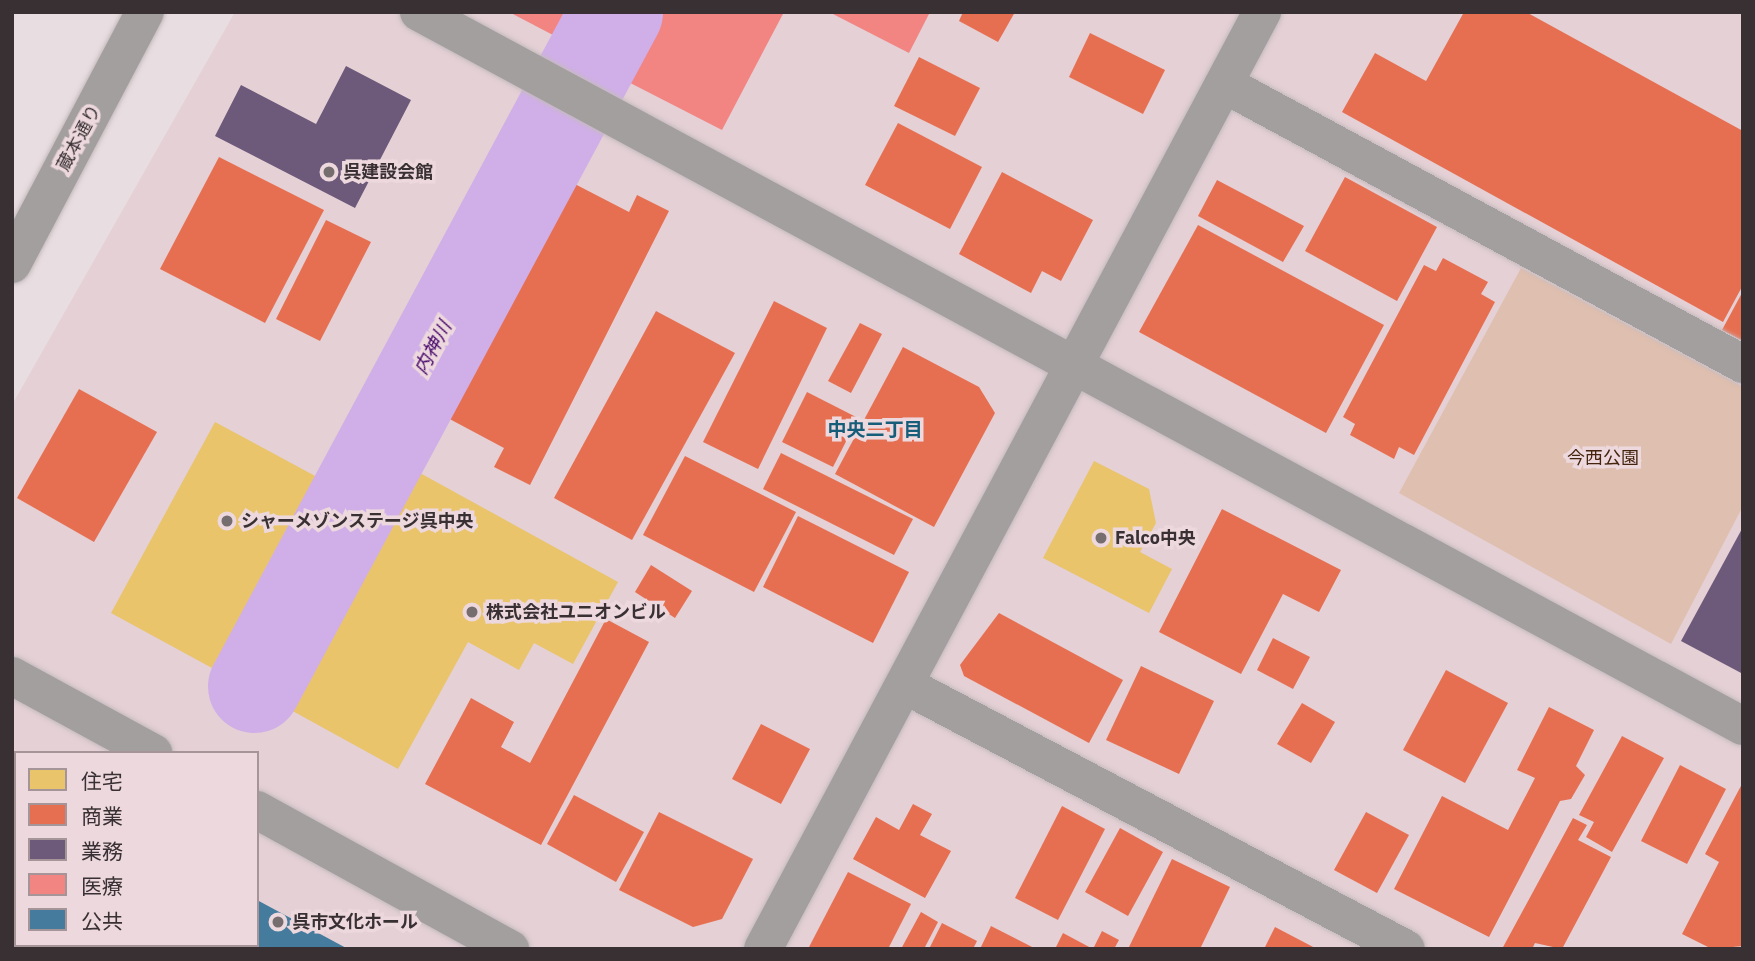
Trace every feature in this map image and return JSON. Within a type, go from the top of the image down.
[{"type":"street","name":"蔵本通り","points":[[12,264],[145,12]]},
{"type":"street","points":[[419,12],[584,105],[1743,726]]},
{"type":"street","points":[[763,949],[1262,12]]},
{"type":"street","points":[[1224,83],[1743,364]]},
{"type":"street","points":[[12,676],[149,751]]},
{"type":"street","points":[[905,685],[1406,949]]},
{"type":"street","points":[[259,811],[510,949]]},
{"type":"shaded area","points":[[235,12],[1743,12],[1743,949],[12,949],[12,405]]},
{"type":"green space","name":"今西公園","points":[[1521,268],[1743,387],[1743,506],[1671,644],[1399,493]]},
{"type":"building: 住宅","name":"シャーメゾンステージ呉中央","points":[[215,422],[317,477],[269,564],[286,573],[254,632],[237,623],[212,668],[111,613]]},
{"type":"building: 住宅","name":"Falco中央","points":[[1094,461],[1149,489],[1156,523],[1140,552],[1172,569],[1149,613],[1043,558]]},
{"type":"building: 住宅","name":"株式会社ユニオンビル","points":[[400,462],[618,582],[573,664],[534,643],[519,670],[468,642],[398,769],[289,709],[374,556],[354,545]]},
{"type":"building: 商業","points":[[963,12],[1015,12],[998,42],[959,21]]},
{"type":"building: 商業","points":[[1464,12],[1526,12],[1743,131],[1743,285],[1723,322],[1342,112],[1375,53],[1426,81]]},
{"type":"building: 商業","points":[[1090,33],[1165,70],[1143,114],[1069,77]]},
{"type":"building: 商業","points":[[919,57],[980,88],[955,136],[894,106]]},
{"type":"building: 商業","points":[[898,123],[982,167],[950,229],[865,185]]},
{"type":"building: 商業","points":[[219,157],[324,210],[265,323],[160,269]]},
{"type":"building: 商業","points":[[1002,172],[1093,220],[1061,281],[1042,271],[1031,293],[959,254]]},
{"type":"building: 商業","points":[[1345,177],[1437,227],[1397,301],[1305,251]]},
{"type":"building: 商業","points":[[1217,180],[1304,226],[1283,262],[1198,216]]},
{"type":"building: 商業","points":[[569,181],[629,212],[637,195],[669,211],[530,485],[494,467],[504,448],[444,416]]},
{"type":"building: 商業","points":[[326,220],[371,242],[320,341],[276,319]]},
{"type":"building: 商業","points":[[1198,225],[1384,325],[1326,433],[1139,332]]},
{"type":"building: 商業","points":[[1443,258],[1488,282],[1481,294],[1495,302],[1414,455],[1399,447],[1394,459],[1350,435],[1355,424],[1343,417],[1424,265],[1436,271]]},
{"type":"building: 商業","points":[[1743,291],[1743,341],[1722,330]]},
{"type":"building: 商業","points":[[774,301],[827,328],[758,469],[703,442]]},
{"type":"building: 商業","points":[[656,311],[735,353],[632,540],[554,498]]},
{"type":"building: 商業","points":[[860,323],[882,334],[851,393],[828,381]]},
{"type":"building: 商業","points":[[903,347],[979,387],[995,413],[934,527],[835,474]]},
{"type":"building: 商業","points":[[79,389],[157,432],[94,542],[17,498]]},
{"type":"building: 商業","points":[[807,392],[858,418],[833,467],[782,442]]},
{"type":"building: 商業","points":[[781,453],[913,519],[894,555],[763,489]]},
{"type":"building: 商業","points":[[685,456],[796,512],[754,592],[643,535]]},
{"type":"building: 商業","points":[[1222,509],[1341,570],[1319,612],[1283,594],[1241,674],[1159,632]]},
{"type":"building: 商業","points":[[798,516],[909,572],[873,643],[763,587]]},
{"type":"building: 商業","points":[[651,565],[692,591],[675,618],[635,592]]},
{"type":"building: 商業","points":[[999,613],[1123,680],[1089,743],[964,676],[960,665]]},
{"type":"building: 商業","points":[[606,619],[649,642],[541,845],[425,784],[471,698],[514,722],[501,747],[530,763]]},
{"type":"building: 商業","points":[[1273,638],[1310,657],[1293,689],[1257,670]]},
{"type":"building: 商業","points":[[1141,666],[1214,701],[1179,774],[1106,740]]},
{"type":"building: 商業","points":[[1446,670],[1508,703],[1465,783],[1403,750]]},
{"type":"building: 商業","points":[[1302,703],[1335,722],[1311,763],[1277,744]]},
{"type":"building: 商業","points":[[1549,707],[1594,730],[1576,766],[1585,775],[1571,799],[1560,801],[1489,937],[1394,889],[1442,796],[1508,830],[1535,778],[1517,770]]},
{"type":"building: 商業","points":[[761,724],[810,749],[781,804],[732,779]]},
{"type":"building: 商業","points":[[1622,736],[1664,758],[1612,852],[1586,837],[1594,822],[1579,815]]},
{"type":"building: 商業","points":[[1680,765],[1726,789],[1687,864],[1641,841]]},
{"type":"building: 商業","points":[[1743,782],[1743,946],[1712,949],[1682,934],[1719,862],[1705,854]]},
{"type":"building: 商業","points":[[574,795],[644,832],[616,882],[547,844]]},
{"type":"building: 商業","points":[[913,804],[932,814],[920,835],[951,851],[925,898],[853,859],[876,817],[899,830]]},
{"type":"building: 商業","points":[[1062,806],[1105,829],[1058,920],[1015,898]]},
{"type":"building: 商業","points":[[659,812],[753,859],[722,919],[693,927],[619,890]]},
{"type":"building: 商業","points":[[1366,812],[1409,835],[1377,893],[1334,870]]},
{"type":"building: 商業","points":[[1573,818],[1587,825],[1578,840],[1611,857],[1562,949],[1535,943],[1532,949],[1502,949]]},
{"type":"building: 商業","points":[[1120,828],[1163,852],[1128,916],[1085,892]]},
{"type":"building: 商業","points":[[1172,859],[1230,887],[1200,949],[1128,949]]},
{"type":"building: 商業","points":[[848,872],[911,904],[888,949],[808,949]]},
{"type":"building: 商業","points":[[921,912],[938,922],[924,949],[901,949]]},
{"type":"building: 商業","points":[[942,923],[977,941],[973,949],[929,949]]},
{"type":"building: 商業","points":[[991,926],[1036,949],[980,949]]},
{"type":"building: 商業","points":[[1275,927],[1317,949],[1264,949]]},
{"type":"building: 商業","points":[[1102,931],[1119,940],[1114,949],[1093,949]]},
{"type":"building: 商業","points":[[1063,933],[1093,949],[1055,949]]},
{"type":"building: 業務","name":"呉建設会館","points":[[346,66],[411,100],[355,208],[215,136],[241,85],[316,124]]},
{"type":"building: 業務","points":[[1743,527],[1743,674],[1681,641]]},
{"type":"building: 医療","points":[[509,12],[591,12],[574,46]]},
{"type":"building: 医療","points":[[632,12],[784,12],[722,130],[603,69]]},
{"type":"building: 医療","points":[[829,12],[930,12],[909,53]]},
{"type":"building: 公共","name":"呉市文化ホール","points":[[259,901],[348,949],[224,949],[259,947]]},
{"type":"waterway","name":"内神川","points":[[254,686],[616,12]]},
{"type":"place","name":"呉建設会館","points":[[329,172]]},
{"type":"place","name":"シャーメゾンステージ呉中央","points":[[227,521]]},
{"type":"place","name":"Falco中央","points":[[1101,538]]},
{"type":"place","name":"株式会社ユニオンビル","points":[[472,612]]},
{"type":"place","name":"呉市文化ホール","points":[[278,922]]},
{"type":"district","name":"中央二丁目","points":[[875,430]]}]
